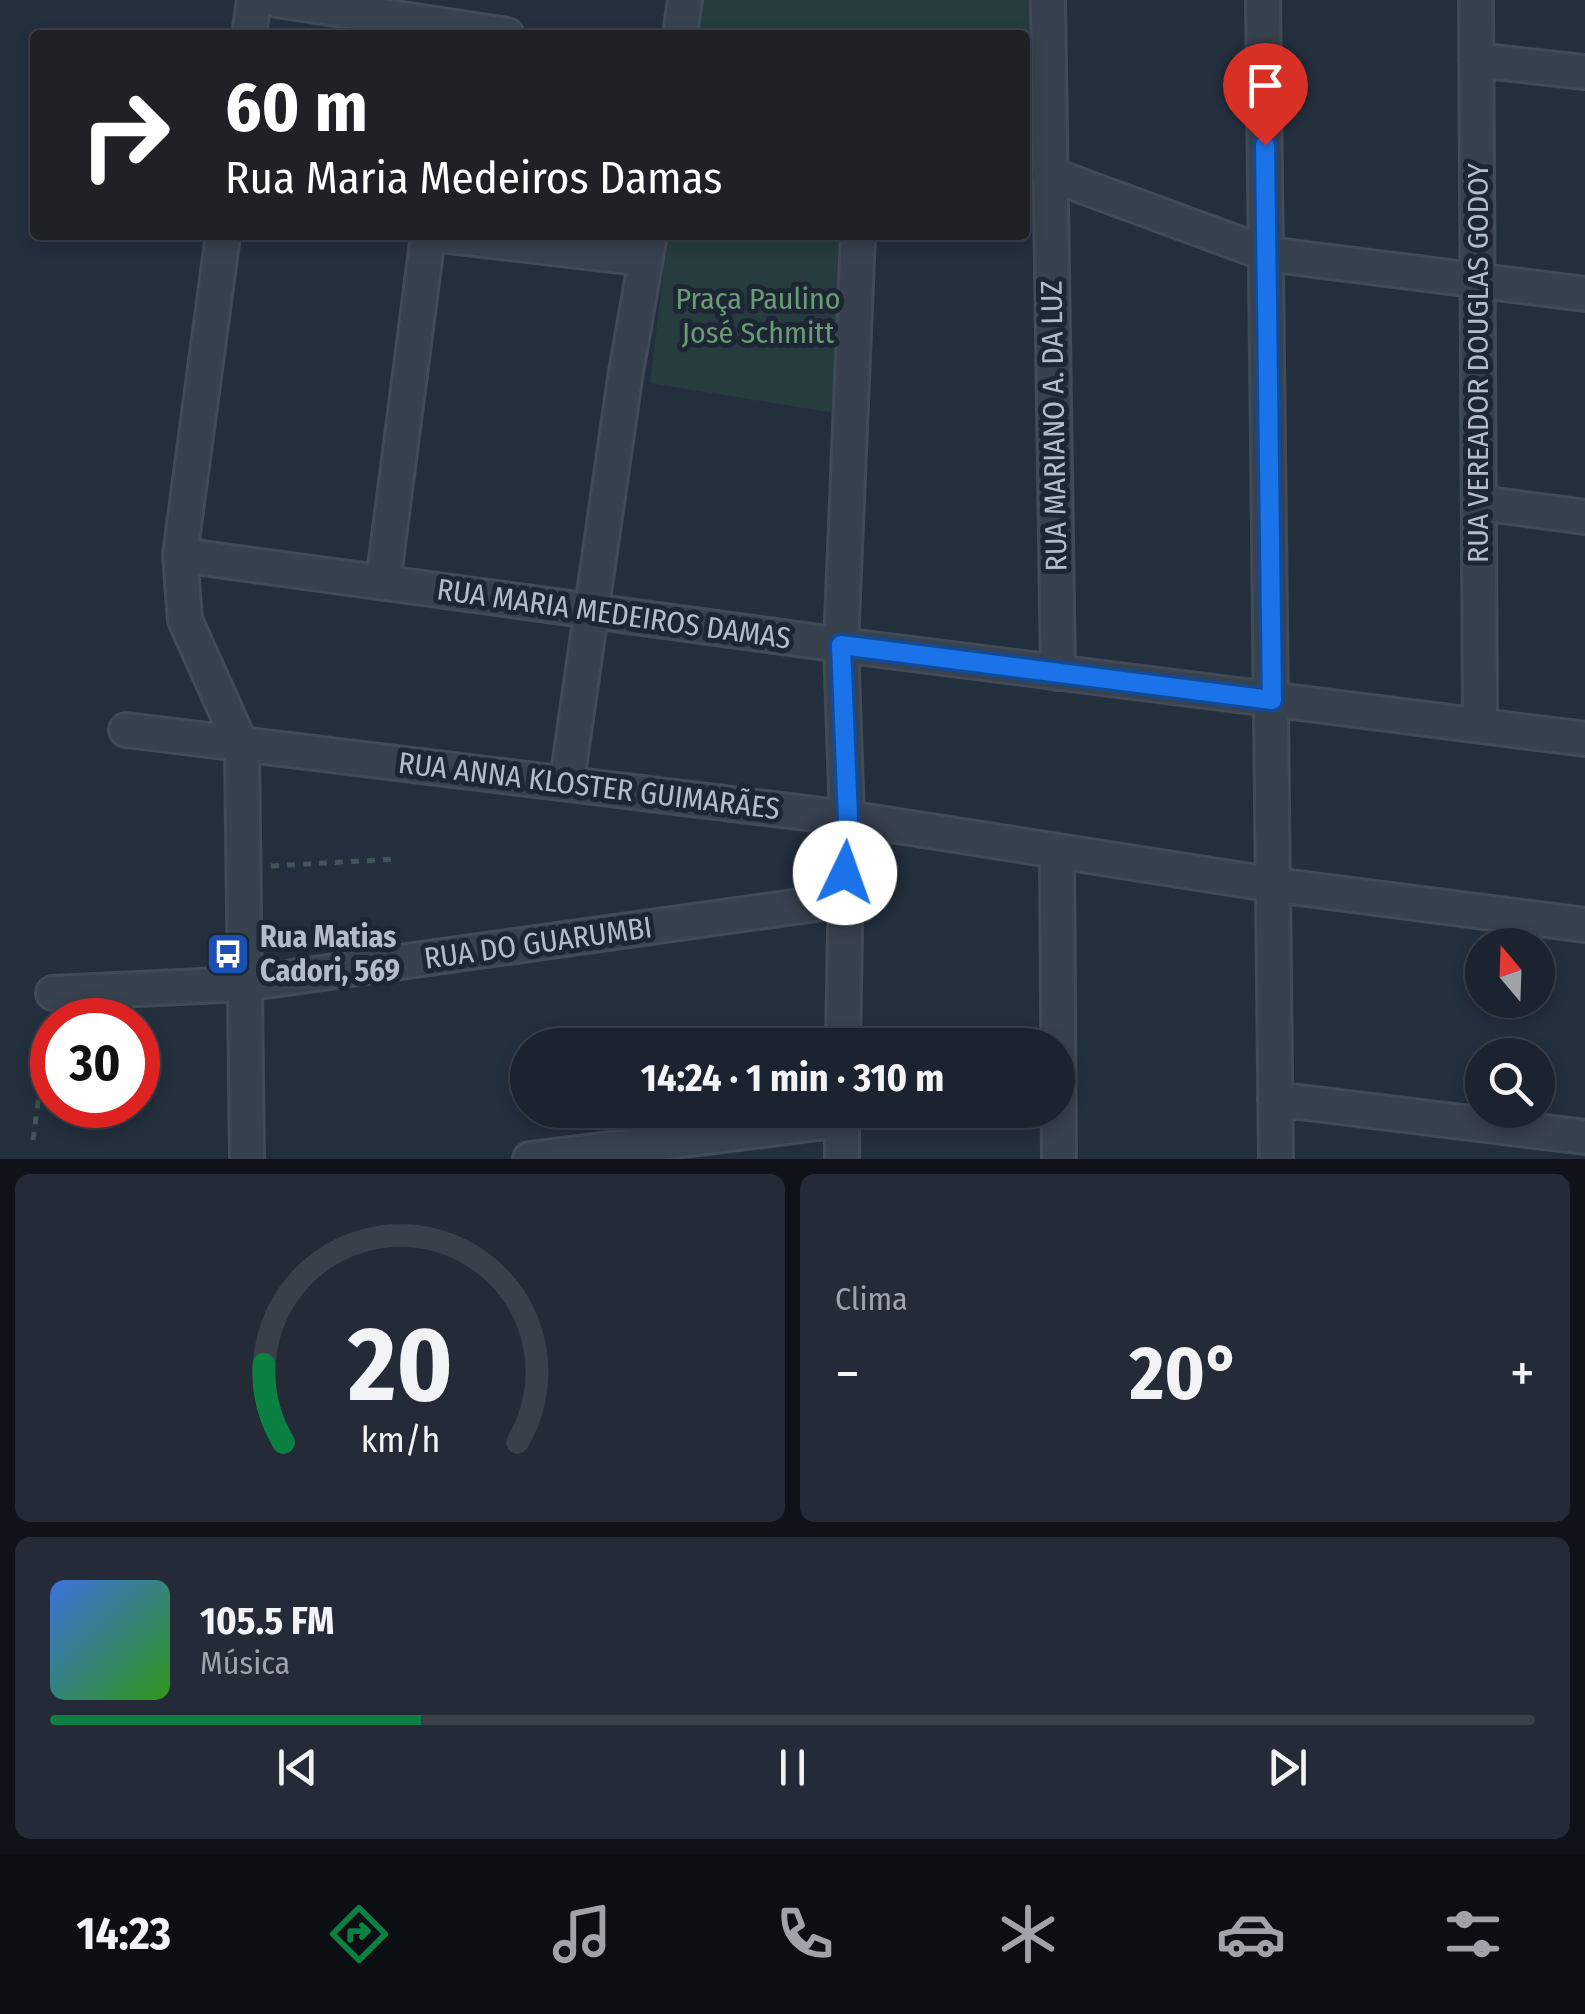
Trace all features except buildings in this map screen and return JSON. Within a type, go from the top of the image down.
[{"type":"street","points":[[250,30],[254,0]]},
{"type":"street","points":[[277,0],[474,30]]},
{"type":"street","points":[[681,30],[685,0]]},
{"type":"street","name":"RUA MARIANO A. DA LUZ","points":[[1048,0],[1058,672]]},
{"type":"street","points":[[1264,0],[1276,1159]]},
{"type":"street","name":"RUA VEREADOR DOUGLAS GODOY","points":[[1476,0],[1480,726]]},
{"type":"street","points":[[1476,60],[1585,72]]},
{"type":"street","points":[[1049,174],[1266,254],[1585,294]]},
{"type":"street","points":[[222,240],[180,555],[185,620],[242,746],[247,1159]]},
{"type":"street","points":[[382,582],[427,240]]},
{"type":"street","points":[[527,240],[648,247],[567,782]]},
{"type":"street","points":[[843,1028],[848,818],[841,645],[858,240]]},
{"type":"street","points":[[1478,503],[1585,518]]},
{"type":"street","name":"RUA MARIA MEDEIROS DAMAS","points":[[180,555],[841,645],[1585,738]]},
{"type":"street","name":"RUA ANNA KLOSTER GUIMARÃES","points":[[126,730],[848,818],[1275,885],[1585,925]]},
{"type":"street","points":[[1057,853],[1059,1159]]},
{"type":"street","name":"RUA DO GUARUMBI","points":[[53,993],[243,984],[844,900]]},
{"type":"street","points":[[1275,1098],[1585,1137]]},
{"type":"street","points":[[530,1159],[750,1128]]},
{"type":"street","points":[[842,1128],[842,1159]]},
{"type":"path","points":[[242,868],[398,859]]},
{"type":"path","points":[[33,1140],[53,993]]},
{"type":"green space","points":[[696,0],[1038,0],[1043,194],[1030,190],[1030,30],[693,30]]},
{"type":"green space","name":"Praça Paulino José Schmitt","points":[[667,240],[845,240],[835,413],[650,383]]},
{"type":"place","name":"Rua Matias Cadori, 569","points":[[228,954]]},
{"type":"route","points":[[845,873],[848,818],[841,645],[1272,700],[1265,145]]}]
